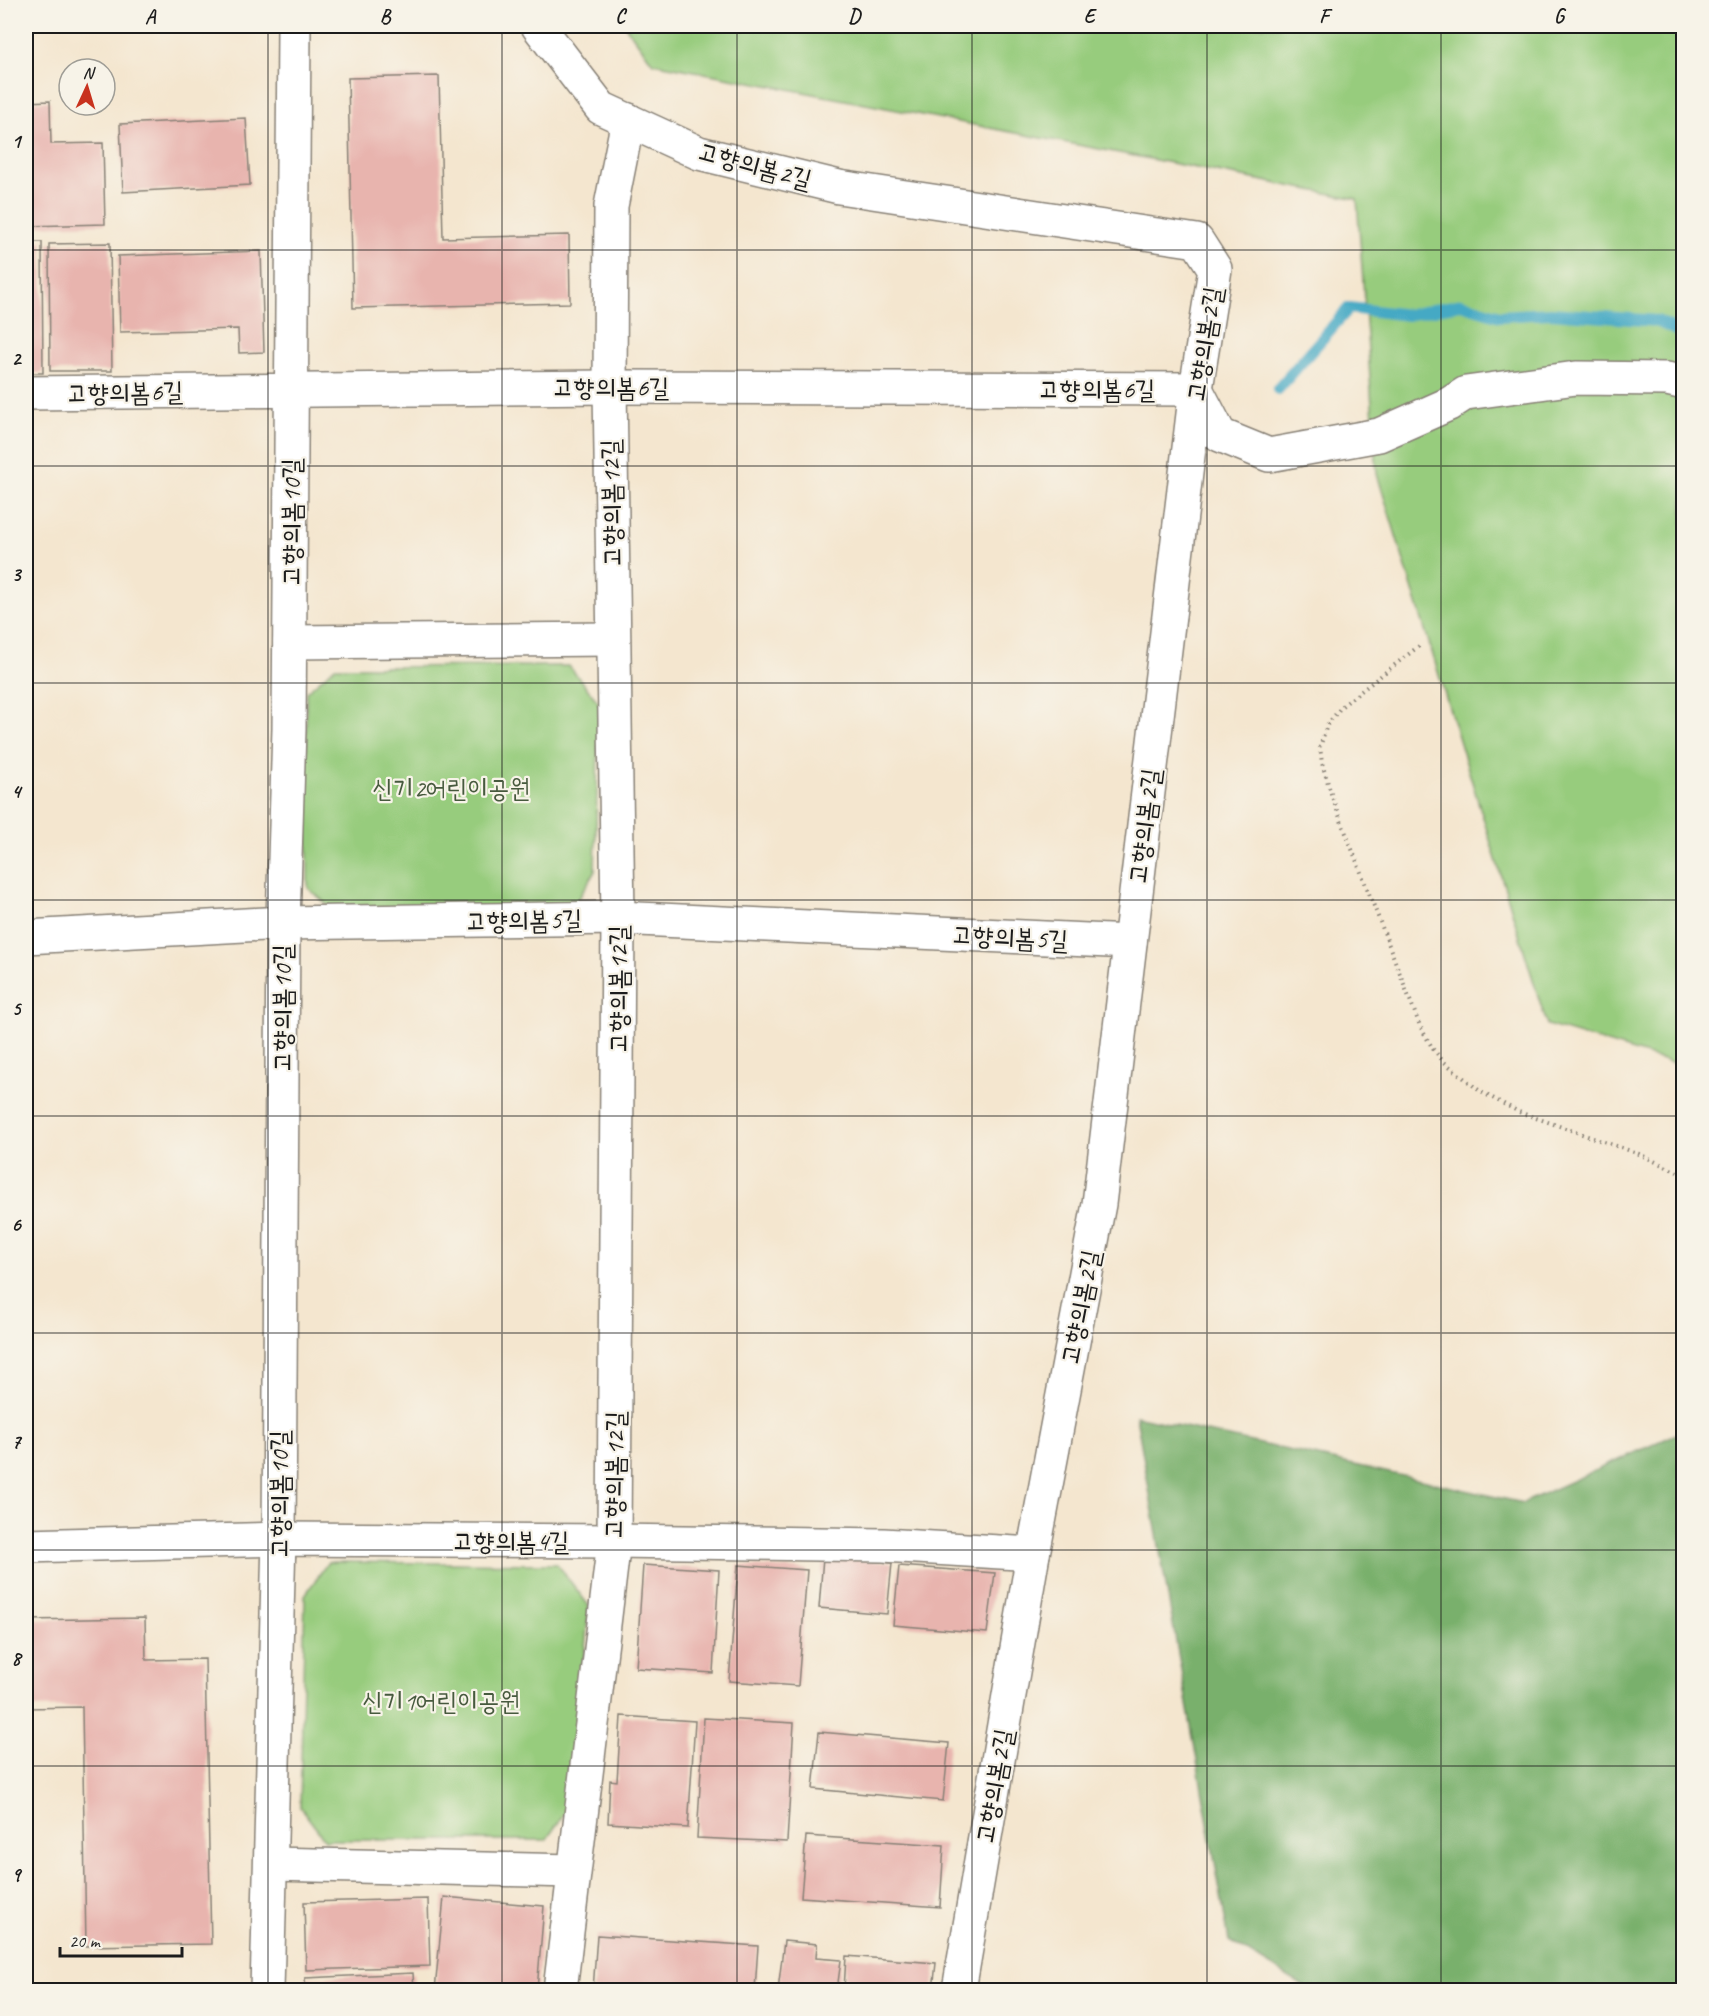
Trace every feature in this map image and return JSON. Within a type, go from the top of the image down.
[{"type":"street","name":"고향의봄10길","points":[[267,1990],[279,1539],[283,923],[290,642],[294,26]]},
{"type":"street","points":[[537,26],[601,108],[628,120]]},
{"type":"street","name":"고향의봄12길","points":[[560,1990],[614,1541],[618,918],[609,387],[611,206],[628,120]]},
{"type":"street","name":"고향의봄2길","points":[[628,120],[699,153],[839,187],[1197,241],[1215,269],[1196,389],[1099,1204],[1033,1554],[959,1990]]},
{"type":"street","points":[[1196,389],[1221,435],[1269,455],[1379,435],[1449,405],[1466,393],[1576,378],[1667,379],[1683,383]]},
{"type":"street","name":"고향의봄6길","points":[[26,393],[609,387],[1196,389]]},
{"type":"street","points":[[290,642],[612,639]]},
{"type":"street","name":"고향의봄5길","points":[[26,937],[283,923],[618,918],[1130,942]]},
{"type":"street","name":"고향의봄4길","points":[[26,1546],[279,1539],[614,1541],[883,1545],[1033,1554]]},
{"type":"street","points":[[270,1864],[573,1871]]},
{"type":"path","points":[[1419,646],[1342,706],[1327,725],[1320,747],[1322,764],[1332,797],[1420,1026],[1443,1061],[1481,1092],[1519,1112],[1639,1154],[1683,1175]]},
{"type":"green space","points":[[625,26],[1683,26],[1683,1066],[1547,1025],[1377,474],[1357,199],[653,63]]},
{"type":"green space","name":"신기2어린이공원","points":[[569,666],[599,703],[595,871],[573,908],[336,912],[308,888],[306,692],[335,667]]},
{"type":"green space","points":[[1136,1416],[1523,1503],[1683,1431],[1683,1990],[1310,1990],[1229,1941]]},
{"type":"green space","name":"신기1어린이공원","points":[[328,1562],[557,1564],[589,1606],[570,1806],[546,1840],[325,1840],[300,1807],[305,1595]]},
{"type":"building","points":[[439,76],[443,238],[569,235],[570,303],[353,308],[348,78]]},
{"type":"building","points":[[50,101],[51,144],[103,143],[105,224],[26,226],[26,102]]},
{"type":"building","points":[[246,118],[250,185],[123,192],[120,124]]},
{"type":"building","points":[[26,242],[42,242],[43,373],[26,373]]},
{"type":"building","points":[[110,243],[112,371],[50,371],[49,244]]},
{"type":"building","points":[[261,251],[264,352],[239,353],[238,329],[120,332],[118,256]]},
{"type":"building","points":[[823,1557],[892,1563],[887,1614],[819,1608]]},
{"type":"building","points":[[643,1565],[719,1570],[713,1673],[636,1668]]},
{"type":"building","points":[[738,1565],[807,1570],[798,1686],[729,1681]]},
{"type":"building","points":[[899,1566],[995,1573],[987,1633],[893,1625]]},
{"type":"building","points":[[145,1618],[146,1660],[205,1659],[211,1944],[86,1946],[82,1707],[26,1708],[26,1620]]},
{"type":"building","points":[[621,1716],[695,1721],[688,1828],[608,1823],[610,1780],[617,1781]]},
{"type":"building","points":[[704,1718],[794,1723],[787,1842],[697,1838]]},
{"type":"building","points":[[819,1732],[949,1743],[943,1801],[813,1789]]},
{"type":"building","points":[[806,1836],[944,1845],[940,1907],[801,1897]]},
{"type":"building","points":[[444,1897],[544,1906],[537,1990],[435,1990]]},
{"type":"building","points":[[428,1899],[430,1966],[306,1970],[304,1902]]},
{"type":"building","points":[[597,1935],[758,1946],[755,1990],[593,1990]]},
{"type":"building","points":[[784,1941],[817,1944],[816,1958],[841,1960],[837,1990],[778,1990]]},
{"type":"building","points":[[846,1956],[936,1963],[933,1990],[844,1990]]},
{"type":"building","points":[[413,1973],[414,1990],[306,1990],[305,1978]]},
{"type":"waterway","points":[[1278,389],[1349,308],[1408,315],[1461,304],[1500,316],[1551,313],[1657,321],[1684,334]]}]
